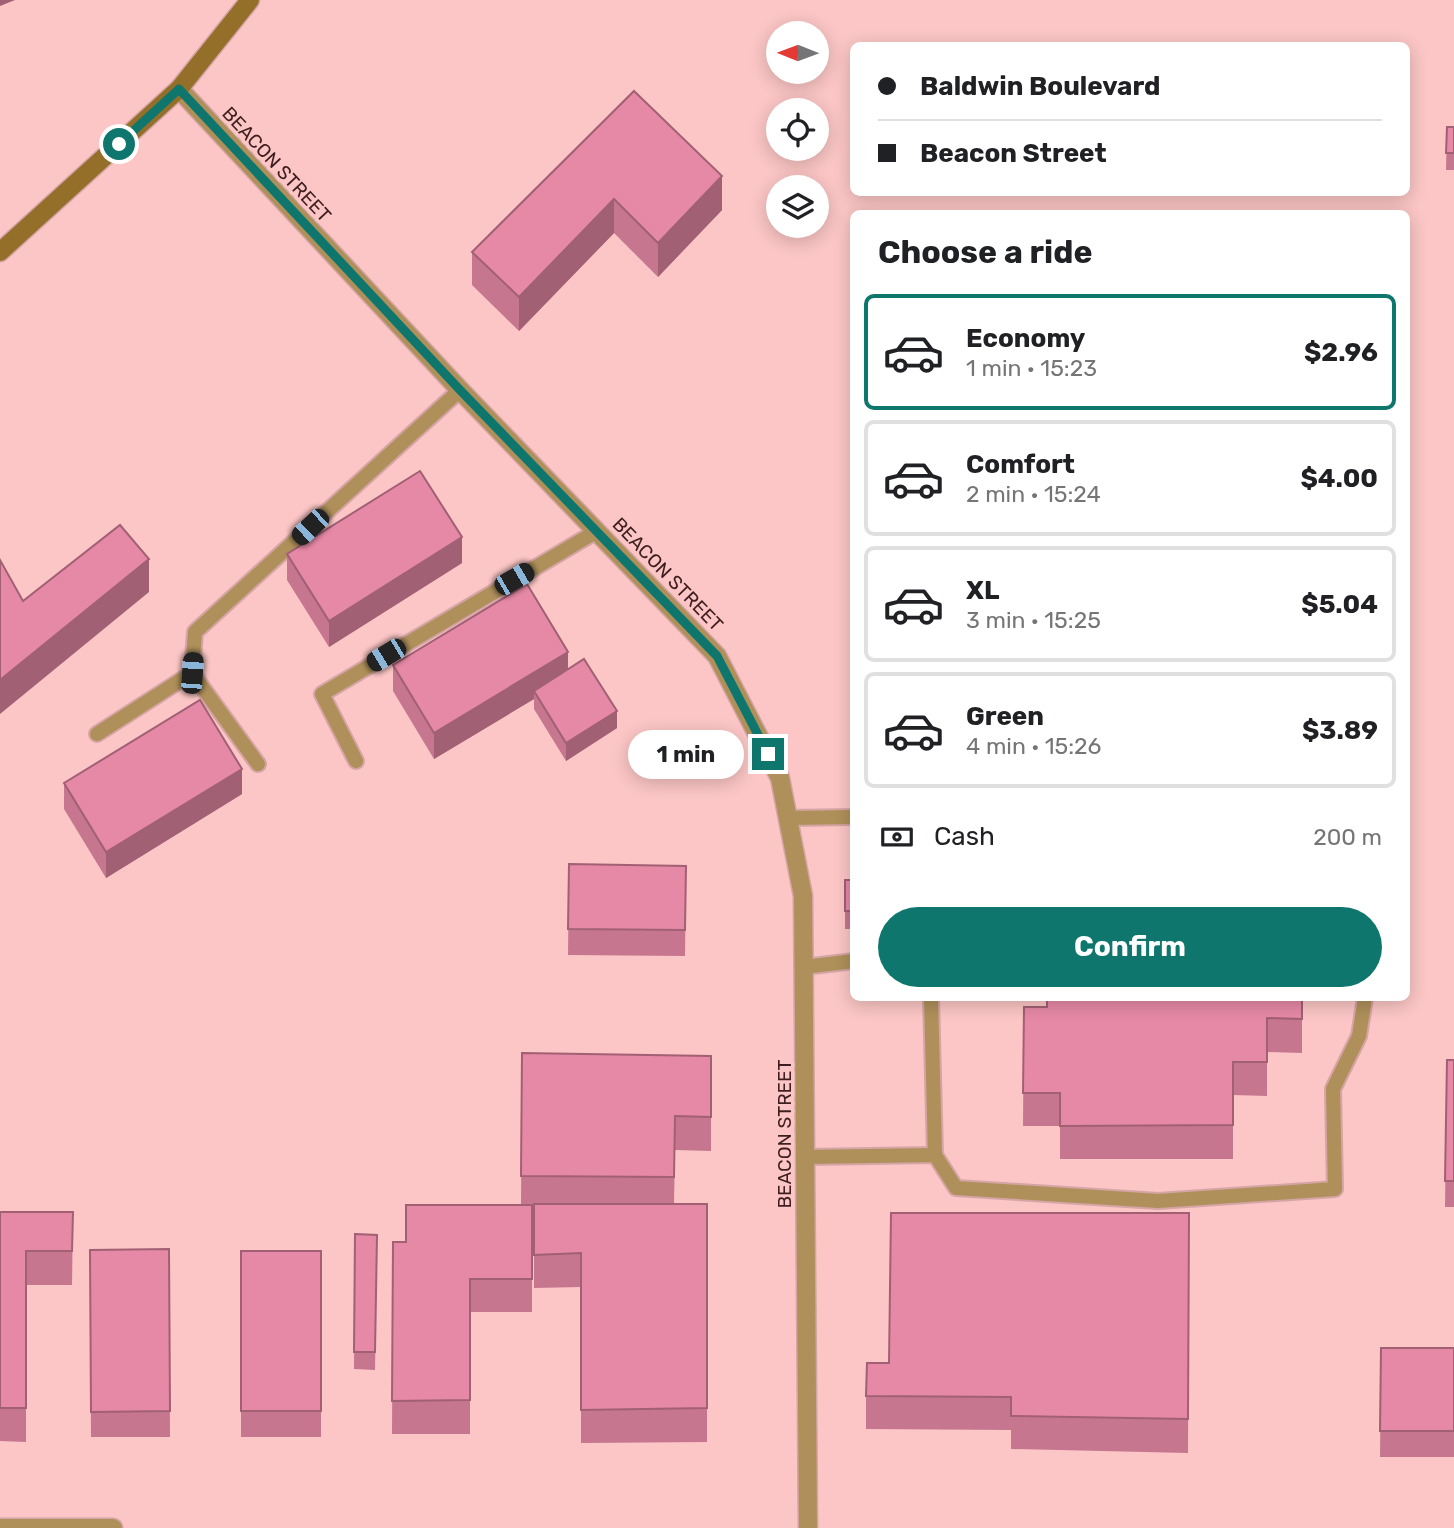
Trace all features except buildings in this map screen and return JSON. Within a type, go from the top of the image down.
[{"type":"main road","points":[[0,252],[179,89],[250,0]]},
{"type":"street","name":"BEACON STREET","points":[[179,89],[460,390],[717,656],[780,778],[803,896],[808,1528]]},
{"type":"street","points":[[0,1528],[113,1528]]},
{"type":"lane","points":[[258,764],[192,673],[195,632],[460,390]]},
{"type":"lane","points":[[356,761],[322,694],[597,531]]},
{"type":"lane","points":[[97,734],[192,673]]},
{"type":"lane","points":[[788,818],[850,817]]},
{"type":"lane","points":[[804,967],[850,961]]},
{"type":"lane","points":[[931,1001],[935,1156],[956,1188],[1158,1201],[1335,1189],[1333,1089],[1359,1035],[1365,1001]]},
{"type":"lane","points":[[805,1157],[935,1156]]},
{"type":"route","points":[[119,144],[179,89],[460,390],[717,656],[768,754]]}]
